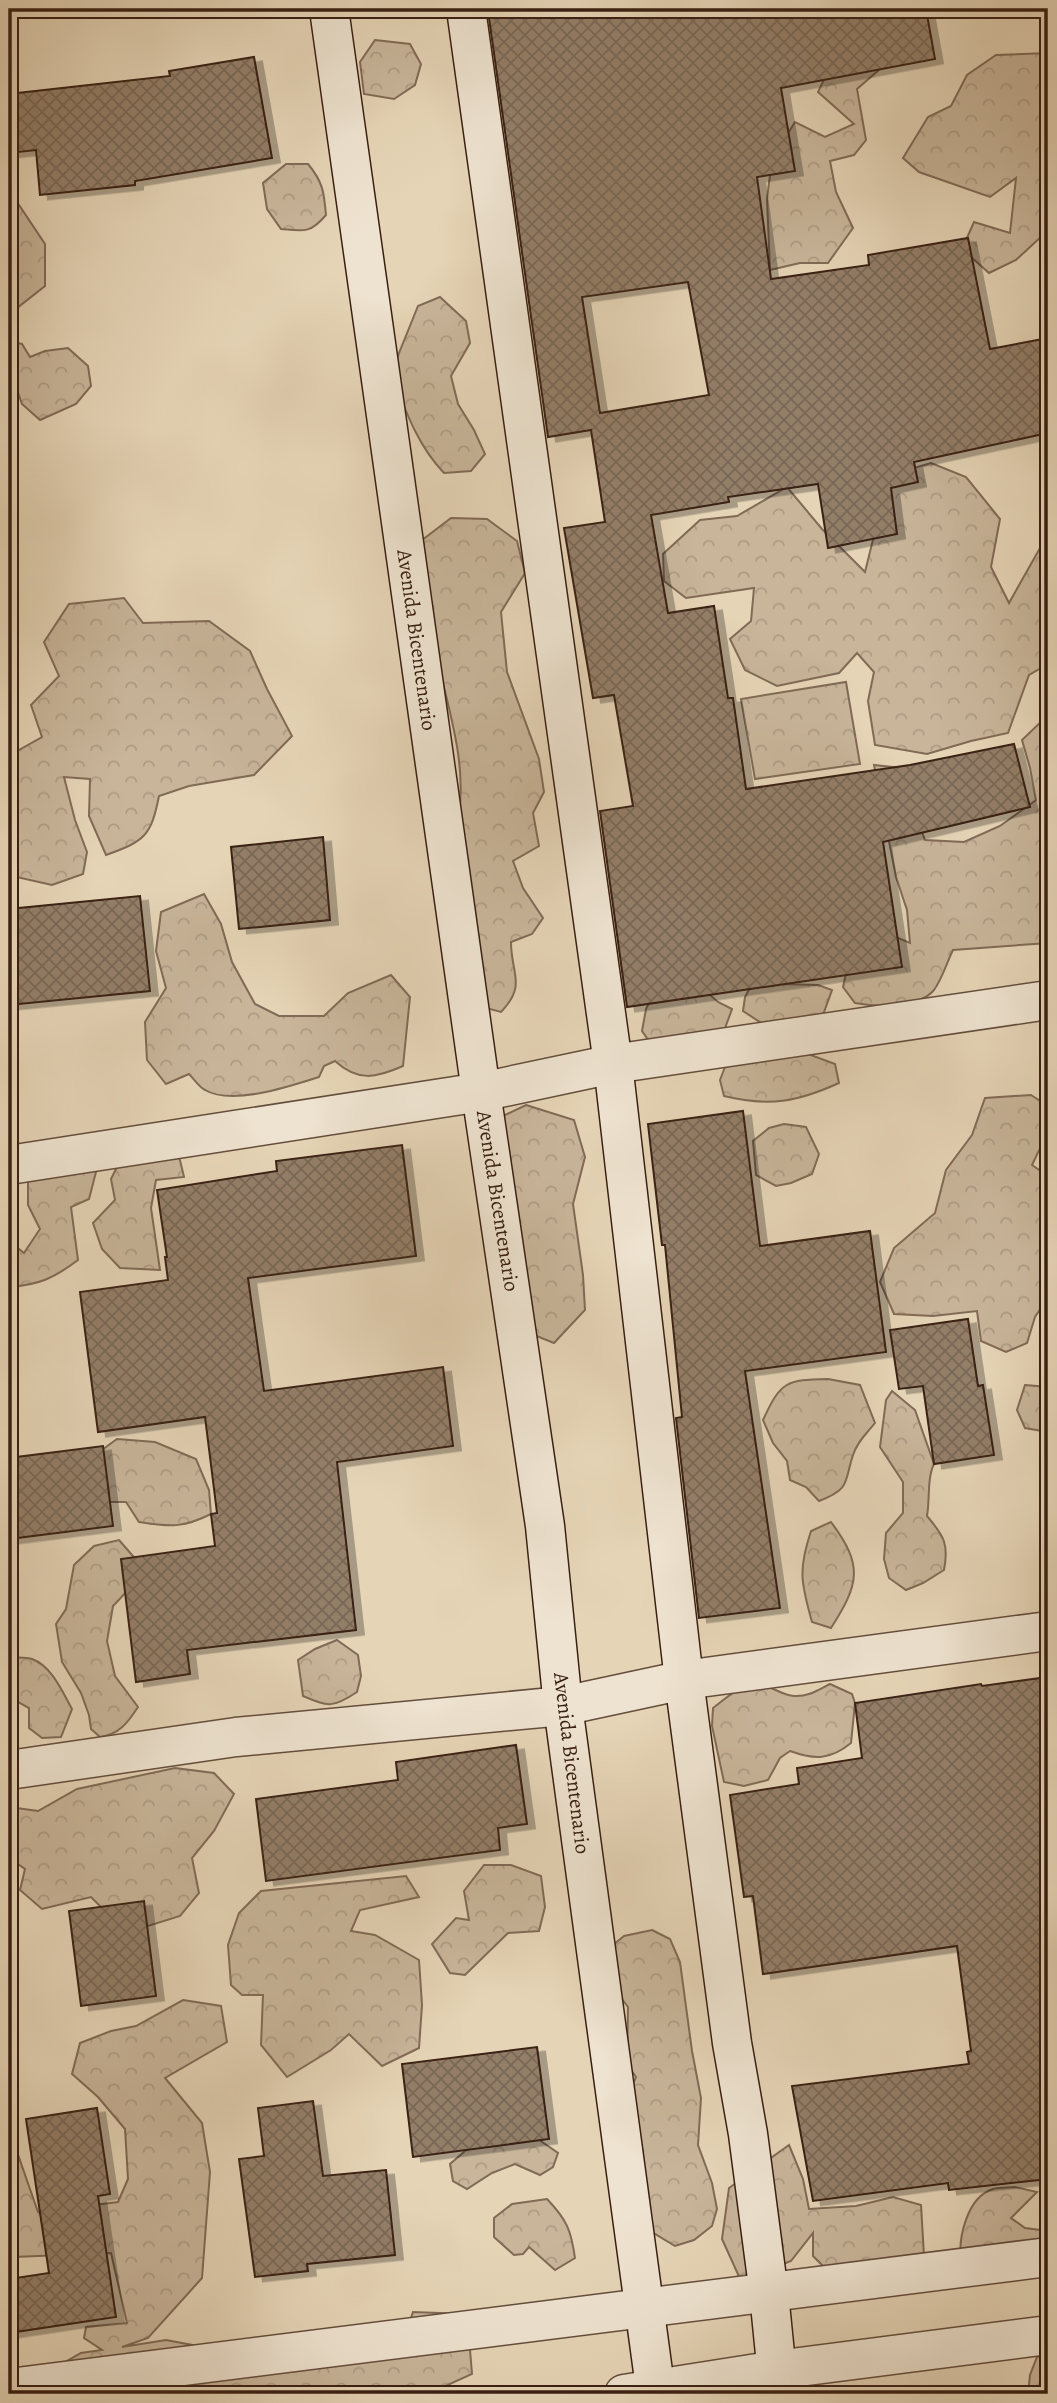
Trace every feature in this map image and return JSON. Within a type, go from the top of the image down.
[{"type":"street","name":"Avenida Bicentenario","points":[[329,9],[481,1092],[545,1525],[563,1706],[645,2308],[645,2393]]},
{"type":"street","points":[[466,9],[613,1064],[684,1680],[730,2029],[748,2134],[778,2382]]},
{"type":"street","points":[[9,1164],[481,1092],[613,1064],[1048,1000]]},
{"type":"street","points":[[9,1770],[236,1737],[563,1706],[684,1680],[1048,1631]]},
{"type":"street","points":[[9,2388],[1048,2257]]},
{"type":"street","points":[[645,2393],[778,2382],[1048,2335]]},
{"type":"green space","points":[[375,40],[410,44],[421,64],[415,85],[394,99],[364,94],[360,62]]},
{"type":"green space","points":[[1048,53],[1048,241],[1044,234],[1016,260],[989,273],[962,249],[974,222],[1010,233],[1016,178],[990,197],[919,172],[903,158],[928,117],[951,106],[967,75],[996,55]]},
{"type":"green space","points":[[832,63],[887,63],[857,89],[866,140],[854,155],[830,161],[836,192],[853,228],[828,263],[800,263],[770,270],[767,199],[772,159],[795,122],[825,137],[854,124],[818,92]]},
{"type":"green space","points":[[286,164],[308,164],[320,182],[326,215],[311,228],[281,229],[267,209],[263,183]]},
{"type":"green space","points":[[9,195],[19,205],[45,244],[45,286],[17,308],[9,305]]},
{"type":"green space","points":[[440,297],[466,321],[470,343],[451,376],[458,404],[485,454],[471,471],[444,473],[426,451],[391,373],[418,306]]},
{"type":"green space","points":[[9,341],[22,344],[30,357],[45,351],[68,348],[88,366],[91,386],[76,404],[40,420],[22,404],[15,384],[9,381]]},
{"type":"green space","points":[[931,463],[966,477],[1000,519],[991,567],[1009,603],[1040,548],[1048,539],[1048,664],[1029,675],[1008,733],[927,754],[875,745],[868,701],[874,672],[857,653],[839,673],[777,686],[745,670],[730,639],[751,621],[754,588],[686,598],[664,581],[663,554],[700,520],[737,516],[787,487],[822,529],[865,572],[889,475]]},
{"type":"green space","points":[[451,518],[487,519],[517,541],[525,573],[501,612],[507,672],[539,759],[544,792],[533,813],[539,846],[513,861],[523,888],[543,918],[532,934],[511,942],[516,986],[509,1003],[501,1012],[486,1008],[459,814],[459,758],[417,544]]},
{"type":"green space","points":[[124,598],[143,623],[209,621],[250,651],[292,736],[254,775],[189,786],[159,796],[153,820],[144,835],[130,846],[106,855],[89,816],[90,779],[64,777],[87,852],[83,874],[52,885],[12,876],[14,837],[9,826],[9,760],[12,754],[42,737],[31,705],[59,676],[44,642],[69,604]]},
{"type":"green space","points":[[846,682],[860,764],[755,779],[741,699]]},
{"type":"green space","points":[[1048,715],[1048,943],[953,950],[937,986],[918,1001],[896,1005],[855,1003],[843,987],[853,941],[877,929],[910,943],[907,910],[896,877],[874,765],[901,768],[925,840],[964,842],[1000,826],[1036,800],[1022,740]]},
{"type":"green space","points":[[204,894],[221,924],[232,962],[255,1004],[279,1016],[324,1016],[348,993],[391,975],[410,997],[403,1066],[368,1076],[343,1068],[335,1061],[324,1066],[319,1077],[246,1095],[230,1096],[203,1089],[189,1074],[166,1084],[147,1060],[145,1022],[166,988],[156,951],[161,912]]},
{"type":"green space","points":[[686,974],[718,1002],[732,1009],[724,1031],[653,1047],[642,1031],[646,1009],[660,980]]},
{"type":"green space","points":[[756,976],[780,984],[818,985],[832,990],[819,1026],[778,1034],[743,1011],[745,997]]},
{"type":"green space","points":[[800,1051],[835,1064],[839,1083],[810,1095],[783,1101],[755,1101],[724,1096],[720,1080],[725,1067]]},
{"type":"green space","points":[[1031,1095],[1048,1106],[1045,1138],[1032,1165],[1048,1176],[1048,1304],[1043,1305],[1035,1317],[1027,1343],[1006,1352],[981,1341],[977,1311],[933,1316],[894,1314],[880,1282],[894,1248],[935,1213],[946,1170],[972,1135],[985,1098]]},
{"type":"green space","points":[[526,1105],[574,1120],[585,1157],[573,1204],[585,1310],[554,1343],[524,1331],[484,1125]]},
{"type":"green space","points":[[784,1124],[806,1127],[819,1154],[812,1174],[776,1186],[756,1175],[753,1141],[769,1128]]},
{"type":"green space","points":[[78,1148],[96,1172],[89,1199],[71,1207],[78,1260],[46,1280],[9,1287],[9,1241],[24,1253],[40,1229],[28,1205],[28,1169]]},
{"type":"green space","points":[[178,1152],[184,1177],[156,1180],[151,1208],[160,1270],[120,1268],[102,1249],[93,1223],[115,1200],[111,1179],[121,1159]]},
{"type":"green space","points":[[828,1379],[860,1385],[875,1423],[857,1446],[845,1484],[837,1493],[819,1501],[806,1487],[790,1480],[787,1461],[773,1443],[763,1420],[775,1397],[787,1385],[803,1380]]},
{"type":"green space","points":[[1025,1385],[1048,1387],[1048,1432],[1025,1428],[1017,1410]]},
{"type":"green space","points":[[892,1391],[915,1410],[934,1464],[927,1516],[938,1529],[946,1553],[944,1570],[906,1590],[889,1578],[884,1559],[886,1533],[903,1513],[903,1482],[880,1447],[886,1400]]},
{"type":"green space","points":[[117,1439],[155,1442],[196,1459],[209,1490],[211,1514],[184,1524],[159,1525],[139,1522],[126,1502],[110,1502],[98,1487],[91,1458]]},
{"type":"green space","points":[[831,1522],[849,1551],[854,1575],[847,1599],[831,1628],[812,1622],[802,1576],[811,1531]]},
{"type":"green space","points":[[119,1540],[139,1563],[130,1588],[113,1606],[107,1641],[115,1676],[138,1707],[122,1727],[100,1737],[91,1729],[81,1693],[62,1662],[56,1624],[66,1609],[74,1565],[94,1546]]},
{"type":"green space","points":[[337,1640],[358,1655],[361,1676],[357,1692],[331,1704],[303,1696],[298,1660]]},
{"type":"green space","points":[[9,1657],[30,1658],[45,1668],[56,1681],[72,1709],[61,1737],[42,1738],[29,1728],[29,1708],[9,1697]]},
{"type":"green space","points":[[830,1684],[852,1694],[855,1703],[851,1743],[836,1753],[822,1757],[790,1751],[780,1758],[768,1780],[744,1786],[724,1782],[712,1726],[713,1708],[746,1686],[764,1686],[799,1696],[813,1693]]},
{"type":"green space","points":[[175,1768],[214,1773],[234,1794],[214,1831],[192,1858],[199,1893],[180,1916],[148,1926],[110,1916],[91,1897],[42,1909],[20,1890],[25,1869],[9,1858],[9,1807],[38,1811],[77,1789]]},
{"type":"green space","points":[[484,1865],[511,1865],[541,1876],[545,1907],[539,1931],[508,1933],[465,1975],[450,1973],[432,1944],[456,1918],[469,1920],[464,1891]]},
{"type":"green space","points":[[406,1876],[419,1897],[360,1910],[351,1931],[375,1935],[419,1960],[422,2005],[419,2048],[382,2066],[349,2034],[331,2050],[287,2077],[261,2045],[263,1995],[242,1995],[231,1985],[228,1945],[239,1913],[261,1891]]},
{"type":"green space","points":[[652,1930],[670,1939],[680,1962],[701,2098],[698,2145],[712,2183],[717,2209],[712,2226],[694,2240],[675,2246],[652,2232],[626,2100],[636,2077],[627,2064],[628,2007],[613,1987],[601,1955],[624,1936]]},
{"type":"green space","points":[[183,2000],[221,2006],[227,2042],[165,2078],[202,2123],[210,2172],[202,2278],[148,2338],[122,2347],[166,2340],[262,2358],[404,2340],[413,2312],[467,2314],[472,2374],[428,2394],[9,2394],[81,2353],[102,2350],[84,2338],[86,2327],[127,2323],[111,2253],[14,2257],[9,2237],[9,2139],[16,2149],[38,2212],[118,2202],[128,2179],[125,2129],[98,2097],[72,2074],[80,2043],[111,2031],[136,2026]]},
{"type":"green space","points":[[532,2135],[558,2153],[553,2167],[540,2175],[515,2164],[492,2173],[467,2189],[453,2181],[450,2164],[478,2140]]},
{"type":"green space","points":[[789,2145],[803,2179],[809,2209],[856,2206],[893,2197],[921,2205],[924,2256],[827,2270],[813,2256],[813,2233],[791,2261],[741,2281],[722,2239],[729,2188]]},
{"type":"green space","points":[[1015,2187],[1037,2192],[1011,2218],[1025,2228],[1048,2231],[1048,2251],[961,2261],[963,2230],[977,2200],[993,2189]]},
{"type":"green space","points":[[547,2199],[567,2226],[575,2258],[555,2270],[529,2247],[523,2254],[514,2255],[494,2237],[494,2218],[512,2204]]},
{"type":"green space","points":[[1048,2354],[1048,2394],[1028,2394],[1030,2375],[1037,2357]]},
{"type":"building","points":[[547,9],[548,16],[592,9],[926,9],[935,59],[781,88],[795,171],[757,177],[771,279],[869,265],[868,255],[968,238],[990,349],[1048,338],[1048,433],[914,462],[918,482],[891,488],[897,534],[828,548],[818,484],[728,497],[729,502],[651,515],[668,613],[714,606],[728,698],[733,698],[746,789],[910,765],[1014,744],[1030,807],[883,842],[902,967],[627,1007],[600,811],[633,806],[614,695],[593,698],[564,528],[605,522],[591,430],[548,437],[489,18]],"holes":[[[688,282],[709,395],[600,413],[582,297]]]},
{"type":"building","points":[[254,57],[272,158],[135,181],[135,185],[40,195],[36,150],[9,153],[9,94],[170,76],[169,71]]},
{"type":"building","points":[[323,837],[330,920],[239,929],[231,847]]},
{"type":"building","points":[[140,896],[150,991],[9,1005],[9,909]]},
{"type":"building","points":[[743,1111],[760,1246],[870,1231],[886,1352],[745,1371],[780,1608],[699,1618],[676,1418],[682,1417],[665,1245],[662,1245],[648,1124]]},
{"type":"building","points":[[402,1145],[416,1256],[248,1278],[264,1391],[443,1367],[453,1446],[337,1462],[356,1630],[187,1650],[190,1674],[136,1682],[121,1559],[215,1546],[211,1514],[217,1513],[205,1417],[98,1432],[80,1292],[168,1280],[157,1190],[277,1171],[276,1161]]},
{"type":"building","points":[[968,1319],[978,1386],[983,1385],[994,1455],[934,1464],[923,1386],[899,1389],[890,1330]]},
{"type":"building","points":[[103,1446],[113,1526],[9,1539],[9,1458]]},
{"type":"building","points":[[1048,1677],[1048,2179],[949,2190],[948,2183],[813,2201],[792,2086],[969,2064],[967,2052],[971,2051],[957,1946],[763,1974],[753,1896],[744,1897],[730,1795],[799,1784],[797,1768],[862,1758],[855,1703]]},
{"type":"building","points":[[516,1745],[527,1824],[498,1828],[500,1850],[266,1881],[256,1799],[398,1780],[396,1762]]},
{"type":"building","points":[[144,1901],[156,1996],[81,2006],[69,1911]]},
{"type":"building","points":[[537,2047],[549,2139],[413,2157],[402,2064]]},
{"type":"building","points":[[313,2101],[323,2176],[386,2170],[395,2255],[307,2264],[308,2271],[255,2277],[239,2159],[264,2156],[258,2108]]},
{"type":"building","points":[[97,2108],[110,2194],[98,2196],[116,2317],[9,2333],[9,2279],[49,2273],[26,2119]]}]
